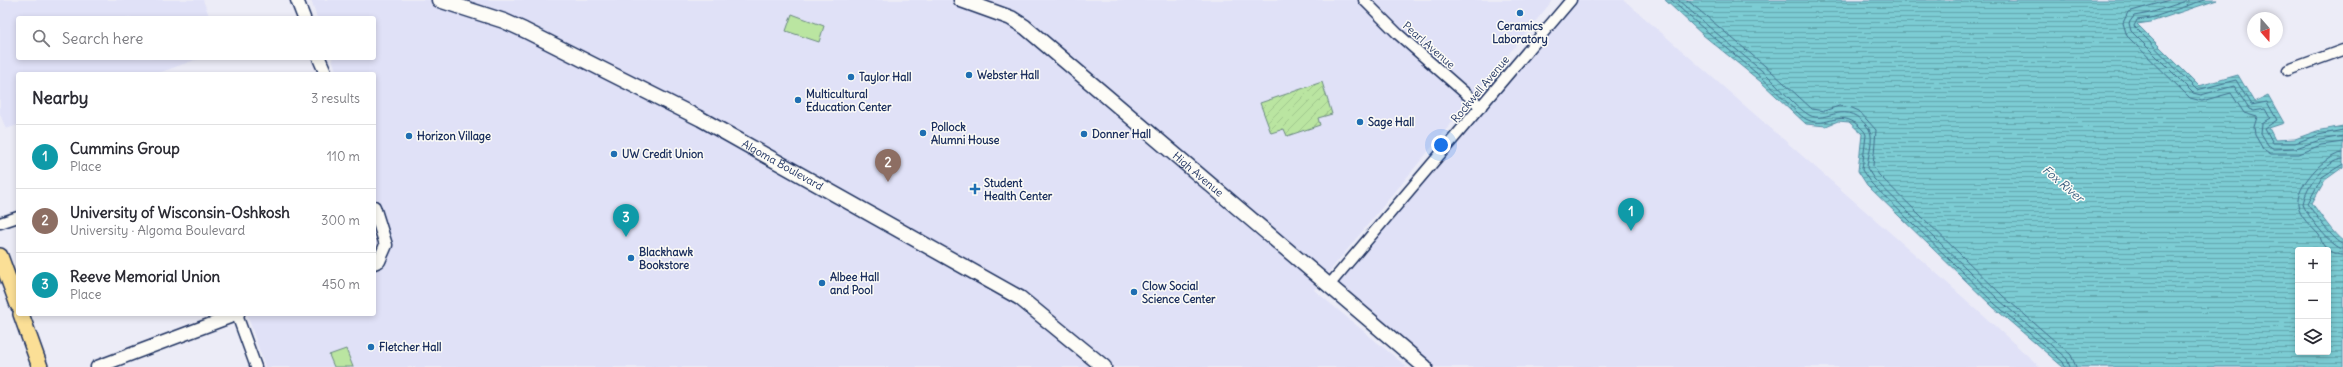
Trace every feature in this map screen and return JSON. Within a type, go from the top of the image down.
[{"type":"main road","name":"Algoma Boulevard","points":[[439,0],[504,21],[524,30],[715,127],[1020,298],[1104,367]]},
{"type":"main road","name":"High Avenue","points":[[961,0],[1011,18],[1025,28],[1259,227],[1330,284],[1425,367]]},
{"type":"main road","points":[[0,256],[16,300]]},
{"type":"main road","points":[[22,316],[40,367]]},
{"type":"street","points":[[298,0],[303,16]]},
{"type":"street","name":"Pearl Avenue","points":[[1364,0],[1398,34],[1481,106]]},
{"type":"street","name":"Rockwell Avenue","points":[[1330,284],[1571,0]]},
{"type":"street","points":[[2288,70],[2343,50]]},
{"type":"street","points":[[320,60],[325,72]]},
{"type":"street","points":[[376,213],[386,245],[379,261],[376,262]]},
{"type":"street","points":[[0,223],[16,218]]},
{"type":"street","points":[[97,367],[233,316]]},
{"type":"street","points":[[239,316],[256,367]]},
{"type":"shaded area","points":[[0,0],[203,0],[209,16],[16,16],[16,60],[194,60],[162,72],[16,72],[16,126],[6,129],[0,114]]},
{"type":"shaded area","points":[[311,0],[1553,0],[1314,290],[1407,367],[265,367],[248,316],[376,316],[376,72],[336,72],[333,60],[376,60],[376,16],[316,16]]},
{"type":"shaded area","points":[[1571,0],[1624,0],[1934,271],[2040,367],[1425,367],[1330,284]]},
{"type":"green space","points":[[792,14],[824,26],[819,42],[786,31]]},
{"type":"green space","points":[[1322,82],[1332,114],[1318,118],[1320,125],[1287,136],[1284,129],[1271,133],[1260,103]]},
{"type":"green space","points":[[346,349],[353,367],[334,367],[329,355]]},
{"type":"water","name":"Fox River","points":[[1665,0],[2217,0],[2151,22],[2137,24],[2199,86],[2238,75],[2254,102],[2268,95],[2284,123],[2269,128],[2275,140],[2295,139],[2317,131],[2343,126],[2343,167],[2325,180],[2312,203],[2343,241],[2343,367],[2063,367],[1993,307],[1867,185],[1858,171],[1862,134],[1849,122],[1838,121],[1826,126],[1806,124],[1761,82],[1703,35]]},
{"type":"place","name":"Ceramics Laboratory","points":[[1520,13]]},
{"type":"place","name":"Webster Hall","points":[[969,75]]},
{"type":"place","name":"Taylor Hall","points":[[851,77]]},
{"type":"place","name":"Multicultural Education Center","points":[[798,100]]},
{"type":"place","name":"Sage Hall","points":[[1360,122]]},
{"type":"place","name":"Pollock Alumni House","points":[[923,133]]},
{"type":"place","name":"Donner Hall","points":[[1084,134]]},
{"type":"place","name":"Horizon Village","points":[[409,136]]},
{"type":"place","name":"UW Credit Union","points":[[614,154]]},
{"type":"place","name":"University of Wisconsin-Oshkosh","points":[[888,182]]},
{"type":"place","name":"Student Health Center","points":[[975,189]]},
{"type":"place","name":"Cummins Group","points":[[1631,231]]},
{"type":"place","name":"Reeve Memorial Union","points":[[626,237]]},
{"type":"place","name":"Blackhawk Bookstore","points":[[631,258]]},
{"type":"place","name":"Albee Hall and Pool","points":[[822,283]]},
{"type":"place","name":"Clow Social Science Center","points":[[1134,292]]},
{"type":"place","name":"Fletcher Hall","points":[[371,347]]}]
